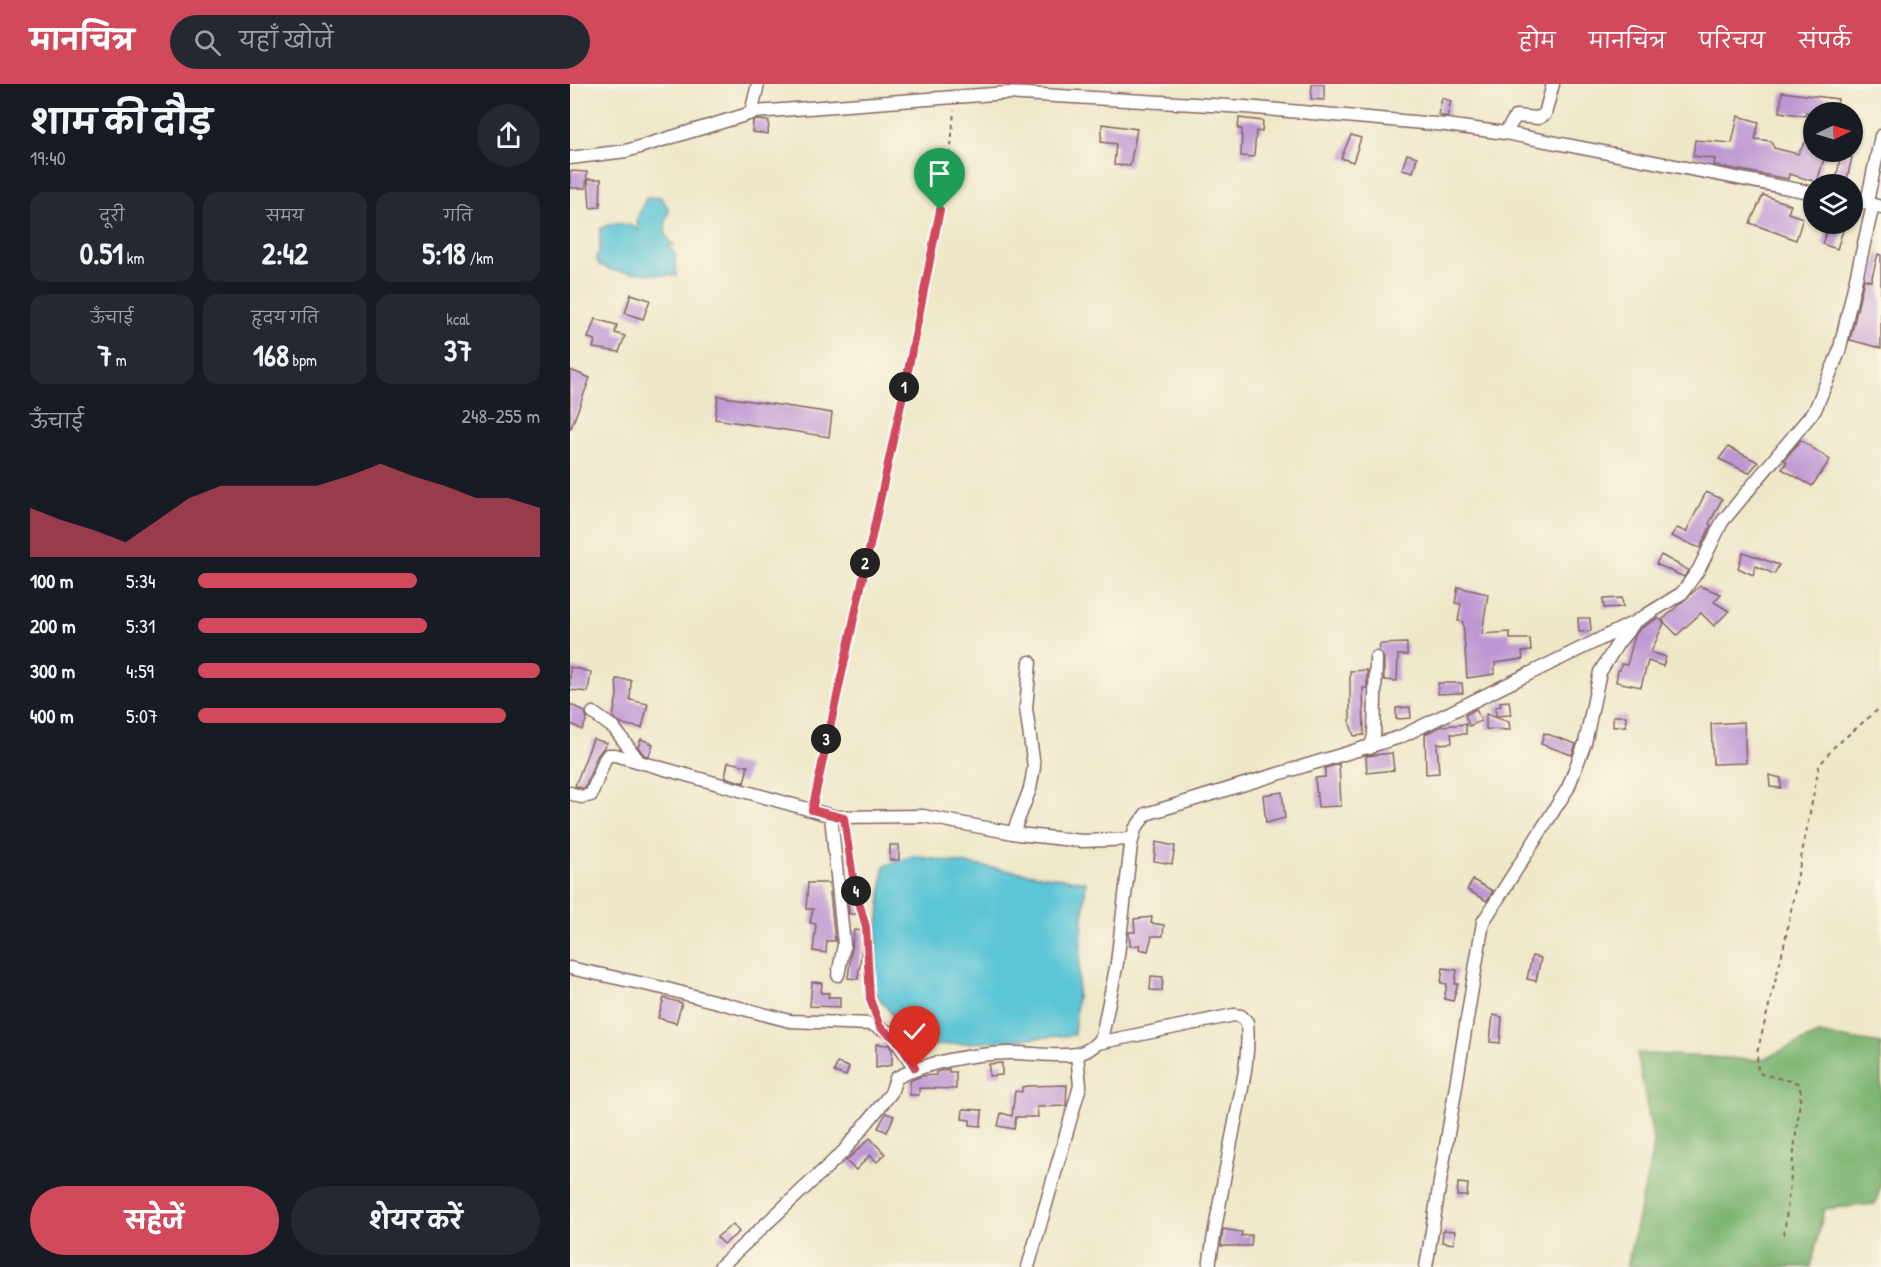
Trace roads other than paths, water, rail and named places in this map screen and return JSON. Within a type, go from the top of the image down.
[{"type":"street","points":[[751,112],[758,84]]},
{"type":"street","points":[[1504,133],[1516,116],[1538,118],[1545,114],[1553,84]]},
{"type":"street","points":[[570,158],[626,151],[751,112],[1008,89],[1446,125],[1504,133],[1803,191]]},
{"type":"street","points":[[1098,1043],[1102,1036],[1117,963],[1132,839],[1140,819],[1162,807],[1370,748],[1437,721],[1635,622],[1682,593],[1690,584],[1722,522],[1815,410],[1839,352],[1873,205],[1881,136]]},
{"type":"street","points":[[1426,1267],[1485,917],[1555,812],[1568,788],[1585,743],[1600,672],[1618,643],[1635,622]]},
{"type":"street","points":[[1370,748],[1374,736],[1376,658]]},
{"type":"street","points":[[1013,833],[1030,789],[1034,767],[1026,708],[1030,662]]},
{"type":"street","points":[[593,713],[614,728],[638,760]]},
{"type":"street","points":[[570,793],[581,797],[591,795],[608,755],[638,760],[831,816],[844,818],[923,816],[1013,833],[1082,841],[1132,839]]},
{"type":"street","points":[[831,816],[844,945],[838,975]]},
{"type":"street","points":[[570,968],[663,988],[790,1021],[860,1023],[880,1027],[899,1042],[915,1068]]},
{"type":"street","points":[[720,1267],[822,1175],[891,1093],[897,1078],[915,1068],[1006,1053],[1077,1054],[1098,1043],[1234,1015],[1241,1016],[1247,1022],[1248,1057],[1220,1196],[1209,1267]]},
{"type":"street","points":[[1028,1267],[1080,1086],[1077,1054]]},
{"type":"water","points":[[661,197],[669,210],[665,229],[667,237],[674,245],[668,246],[675,255],[676,276],[614,271],[599,265],[596,257],[600,250],[600,229],[619,224],[629,225],[638,230],[637,219],[646,198]]},
{"type":"water","points":[[913,856],[1086,882],[1074,1035],[916,1047],[872,988],[884,866]]}]
